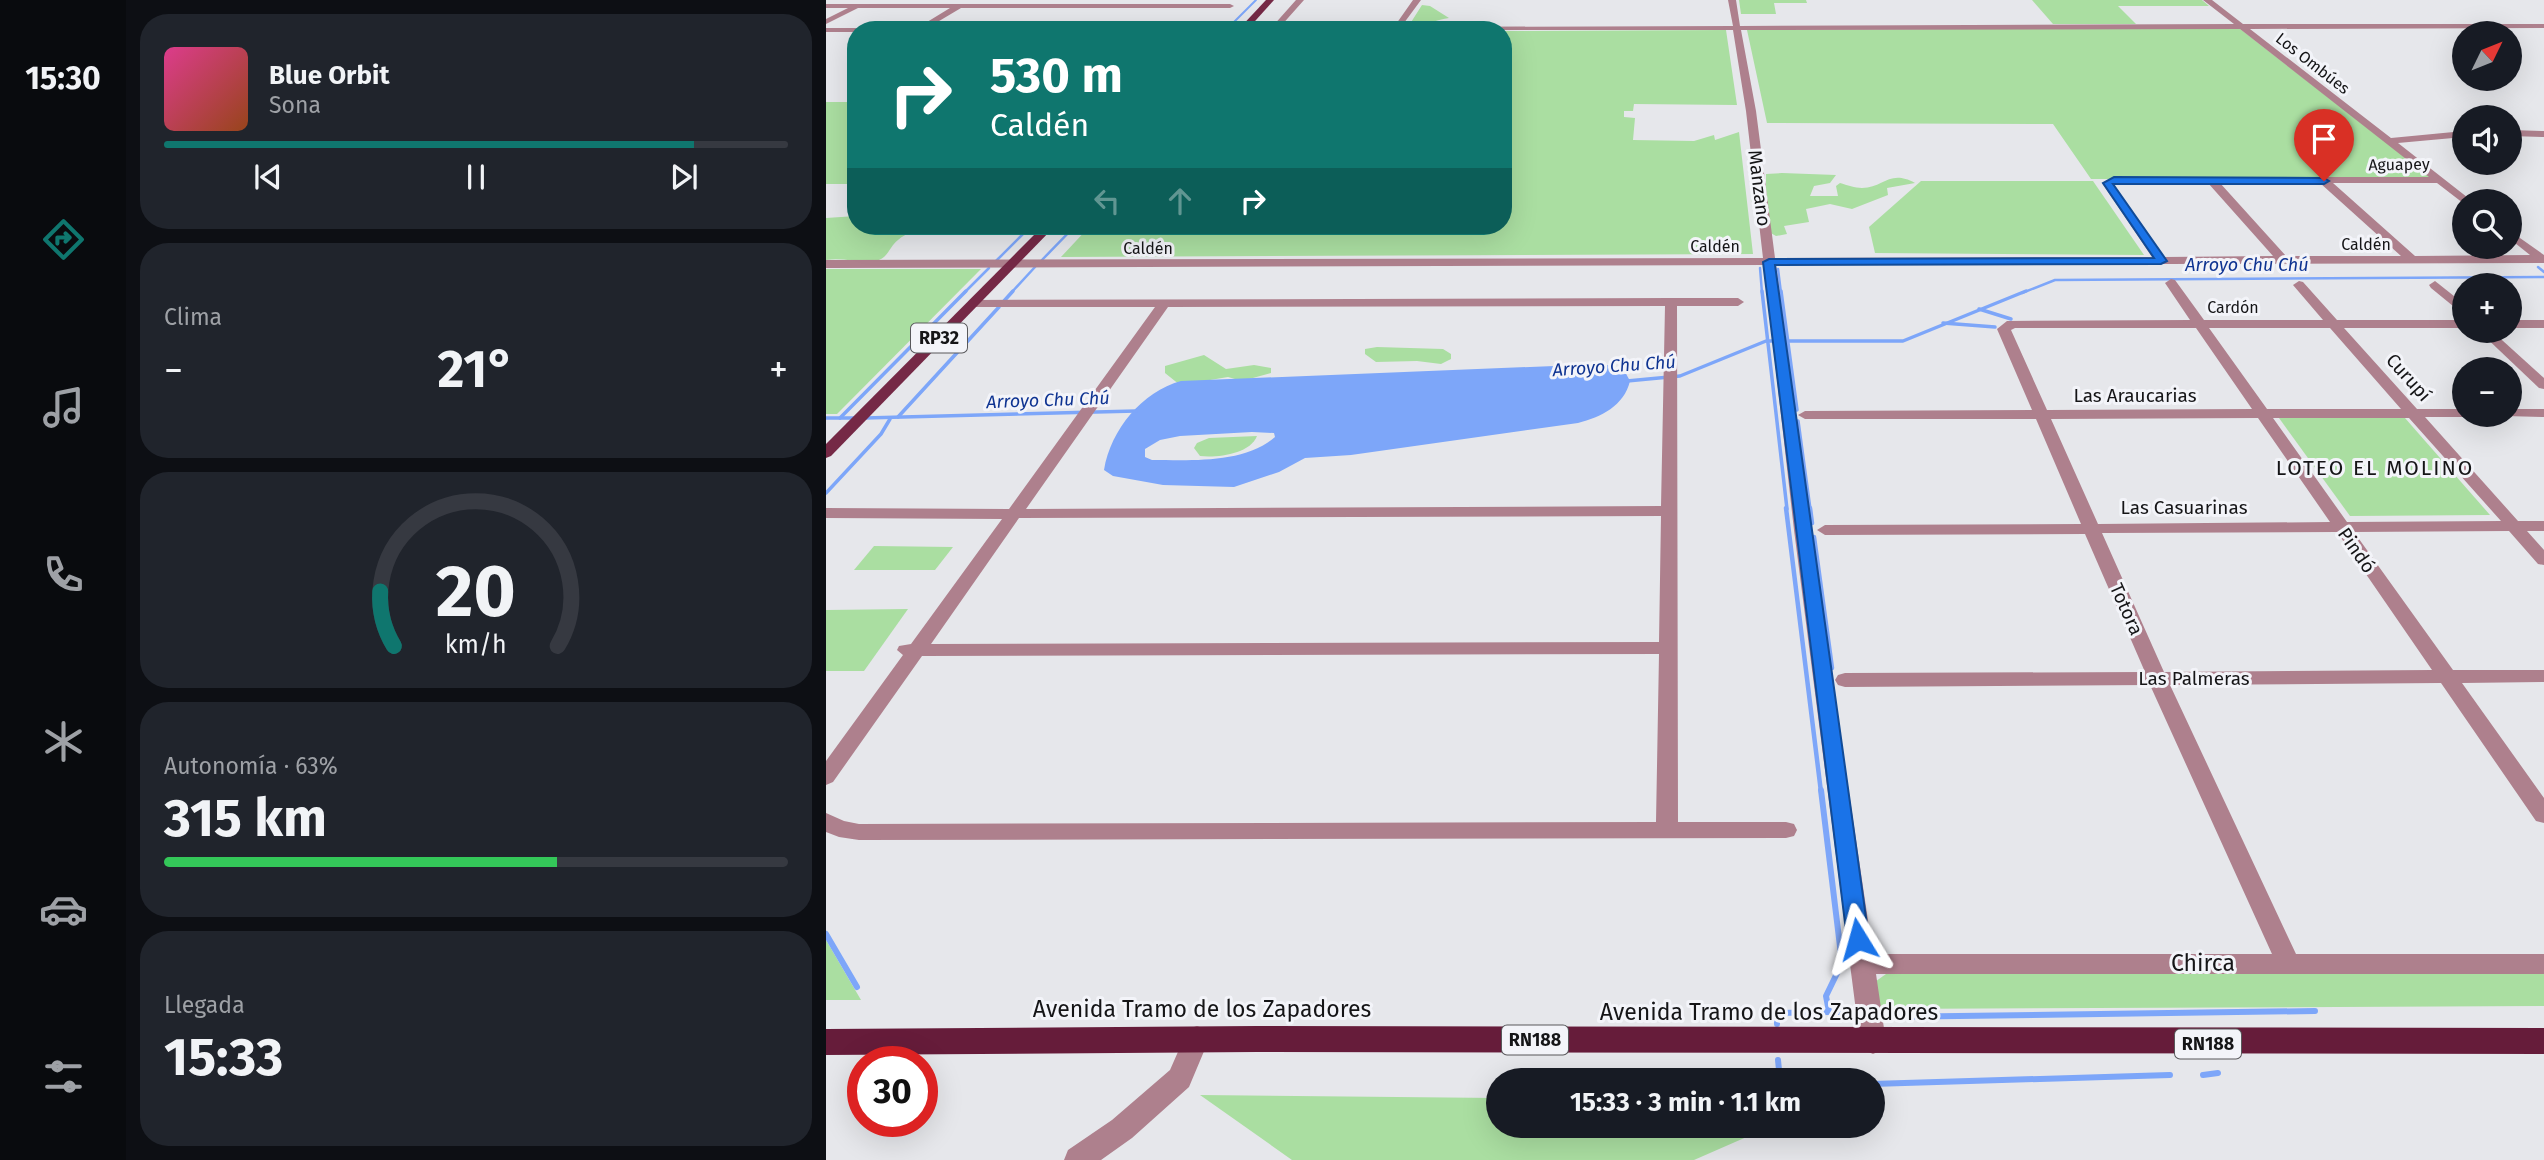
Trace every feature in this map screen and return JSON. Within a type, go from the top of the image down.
[{"type":"highway","name":"Avenida Tramo de los Zapadores","points":[[826,1042],[1197,1037],[1873,1042],[2544,1041]]},
{"type":"main road","points":[[1250,21],[1270,0]]},
{"type":"main road","name":"RP32","points":[[826,453],[1040,235]]},
{"type":"street","points":[[826,22],[869,0]]},
{"type":"street","points":[[933,21],[969,0]]},
{"type":"street","points":[[1050,14],[1070,0]]},
{"type":"street","points":[[1113,14],[1131,0]]},
{"type":"street","points":[[1281,21],[1300,0]]},
{"type":"street","points":[[1404,21],[1417,0]]},
{"type":"street","name":"Manzano","points":[[1732,0],[1751,111],[1778,341],[1873,1042]]},
{"type":"street","name":"Los Ombúes","points":[[2207,0],[2452,190]]},
{"type":"street","points":[[826,6],[1124,6],[1233,3]]},
{"type":"street","points":[[1223,13],[1233,3]]},
{"type":"street","points":[[1512,29],[2544,26]]},
{"type":"street","points":[[826,30],[847,30]]},
{"type":"street","points":[[2522,133],[2544,134]]},
{"type":"street","points":[[2389,141],[2452,135]]},
{"type":"street","name":"Aguapey","points":[[2161,261],[2107,183],[2114,180],[2439,180]]},
{"type":"street","points":[[2212,181],[2283,260]]},
{"type":"street","points":[[2324,181],[2412,260]]},
{"type":"street","points":[[2522,243],[2543,260]]},
{"type":"street","name":"Caldén","points":[[826,264],[2543,260]]},
{"type":"street","name":"Pindó","points":[[2171,283],[2544,815]]},
{"type":"street","name":"Curupí","points":[[2300,285],[2544,560]]},
{"type":"street","points":[[2435,285],[2452,301]]},
{"type":"street","points":[[1667,830],[1671,302]]},
{"type":"street","points":[[972,304],[1738,302]]},
{"type":"street","points":[[826,765],[912,650],[1160,303]]},
{"type":"street","name":"Cardón","points":[[2004,329],[2012,324],[2452,324]]},
{"type":"street","points":[[2522,324],[2544,324]]},
{"type":"street","name":"Totora","points":[[2004,329],[2157,678],[2288,963]]},
{"type":"street","points":[[2498,343],[2544,385]]},
{"type":"street","name":"Las Araucarias","points":[[1805,415],[2452,413]]},
{"type":"street","points":[[2522,413],[2544,413]]},
{"type":"street","points":[[826,513],[1670,511]]},
{"type":"street","name":"Las Casuarinas","points":[[1825,530],[2544,526]]},
{"type":"street","points":[[912,650],[1668,648]]},
{"type":"street","points":[[826,777],[912,650]]},
{"type":"street","name":"Las Palmeras","points":[[1845,680],[2544,676]]},
{"type":"street","points":[[826,821],[839,829],[859,832],[1786,830]]},
{"type":"street","name":"Chirca","points":[[1861,964],[2544,964]]},
{"type":"street","points":[[1078,1160],[1122,1129],[1180,1078],[1197,1037]]},
{"type":"green space","points":[[1739,0],[1806,0],[1807,3],[1774,3],[1776,14],[1741,14]]},
{"type":"green space","points":[[2032,0],[2202,0],[2209,6],[2118,6],[2136,24],[2053,24]]},
{"type":"green space","points":[[1422,5],[1430,6],[1449,18],[1437,21],[1412,21]]},
{"type":"green space","points":[[2239,28],[2433,179],[2091,179],[2053,124],[1767,123],[1747,30]]},
{"type":"green space","points":[[1726,30],[1737,105],[1634,104],[1633,111],[1624,111],[1624,117],[1635,118],[1633,140],[1694,141],[1714,135],[1715,140],[1739,132],[1753,254],[1061,257],[1082,235],[1512,235],[1512,31]]},
{"type":"green space","points":[[826,102],[847,102],[847,184],[826,184]]},
{"type":"green space","points":[[1766,174],[1836,175],[1830,183],[1814,186],[1810,196],[1838,196],[1836,186],[1840,183],[1862,188],[1899,178],[1915,183],[1887,188],[1888,195],[1852,209],[1830,204],[1806,209],[1809,222],[1784,226],[1787,234],[1776,236],[1760,227],[1751,199],[1766,191]]},
{"type":"green space","points":[[1921,181],[2093,181],[2144,255],[1875,253],[1869,227]]},
{"type":"green space","points":[[847,217],[847,235],[904,235],[879,260],[826,260],[826,218]]},
{"type":"green space","points":[[826,269],[981,269],[837,414],[826,414]]},
{"type":"green space","points":[[1365,349],[1443,349],[1451,354],[1451,359],[1441,364],[1417,361],[1376,362],[1365,354]]},
{"type":"green space","points":[[1204,355],[1226,369],[1254,365],[1271,368],[1271,373],[1242,381],[1228,377],[1180,385],[1165,373],[1165,366]]},
{"type":"green space","points":[[2279,418],[2405,418],[2490,515],[2350,516]]},
{"type":"green space","points":[[1257,436],[1248,447],[1224,455],[1200,456],[1194,448],[1197,443],[1209,438]]},
{"type":"green space","points":[[874,546],[953,547],[935,570],[854,570]]},
{"type":"green space","points":[[908,609],[864,671],[826,671],[826,610]]},
{"type":"green space","points":[[826,940],[861,1000],[826,1000]]},
{"type":"green space","points":[[2544,973],[2544,1006],[1876,1009],[1872,984],[1886,974]]},
{"type":"green space","points":[[1200,1095],[1486,1098],[1486,1138],[1744,1138],[1694,1160],[1292,1160]]},
{"type":"water","points":[[1603,364],[1624,370],[1630,381],[1617,404],[1578,423],[1351,455],[1305,458],[1279,472],[1234,487],[1163,485],[1113,476],[1104,470],[1114,440],[1131,414],[1154,394],[1181,381]],"holes":[[[1274,433],[1275,437],[1262,446],[1216,459],[1152,460],[1145,457],[1145,449],[1160,440],[1180,436]]]},
{"type":"waterway","points":[[1235,21],[1256,0]]},
{"type":"waterway","points":[[996,261],[1022,235]]},
{"type":"waterway","points":[[1041,261],[1066,235]]},
{"type":"waterway","points":[[1011,293],[1035,267]]},
{"type":"waterway","points":[[2538,267],[2544,272]]},
{"type":"waterway","points":[[966,291],[989,268]]},
{"type":"waterway","points":[[1760,268],[1762,293]]},
{"type":"waterway","points":[[1778,269],[1781,293]]},
{"type":"waterway","name":"Arroyo Chu Chú","points":[[2022,293],[2055,280],[2544,277]]},
{"type":"waterway","points":[[840,418],[966,291]]},
{"type":"waterway","points":[[1004,301],[1013,291]]},
{"type":"waterway","points":[[1762,291],[1768,341]]},
{"type":"waterway","points":[[1781,291],[1788,341]]},
{"type":"waterway","name":"Arroyo Chu Chú","points":[[1981,309],[2026,291]]},
{"type":"waterway","points":[[898,417],[999,307]]},
{"type":"waterway","name":"Arroyo Chu Chú","points":[[1947,323],[1981,309]]},
{"type":"waterway","points":[[1981,309],[2011,319]]},
{"type":"waterway","name":"Arroyo Chu Chú","points":[[1788,341],[1903,341],[1947,323]]},
{"type":"waterway","points":[[1947,323],[1995,327]]},
{"type":"waterway","name":"Arroyo Chu Chú","points":[[1627,381],[1680,376],[1768,341]]},
{"type":"waterway","name":"Arroyo Chu Chú","points":[[1768,341],[1788,341]]},
{"type":"waterway","points":[[1768,341],[1787,509]]},
{"type":"waterway","points":[[1788,341],[1797,410]]},
{"type":"waterway","name":"Arroyo Chu Chú","points":[[865,418],[1136,411]]},
{"type":"waterway","name":"Arroyo Chu Chú","points":[[826,418],[840,418]]},
{"type":"waterway","points":[[840,418],[857,418]]},
{"type":"waterway","points":[[826,493],[881,434],[890,419]]},
{"type":"waterway","points":[[1798,421],[1810,509]]},
{"type":"waterway","points":[[1786,508],[1821,792]]},
{"type":"waterway","points":[[1810,508],[1812,523]]},
{"type":"waterway","points":[[1814,537],[1832,668]]},
{"type":"waterway","points":[[1821,790],[1842,963],[1826,996],[1829,1012]]},
{"type":"waterway","points":[[826,934],[857,987]]},
{"type":"waterway","points":[[1882,1017],[2315,1011]]},
{"type":"waterway","points":[[1777,1024],[1777,1013],[1829,1012]]},
{"type":"waterway","points":[[1829,1012],[1849,1017]]},
{"type":"waterway","points":[[1778,1060],[1779,1068]]},
{"type":"waterway","points":[[2203,1075],[2218,1073]]},
{"type":"waterway","points":[[1885,1084],[2170,1075]]},
{"type":"district","name":"LOTEO EL MOLINO","points":[[2375,468]]},
{"type":"route","points":[[1858,939],[1802,530],[1769,262],[2161,261],[2107,183],[2110,181],[2324,181]]}]
